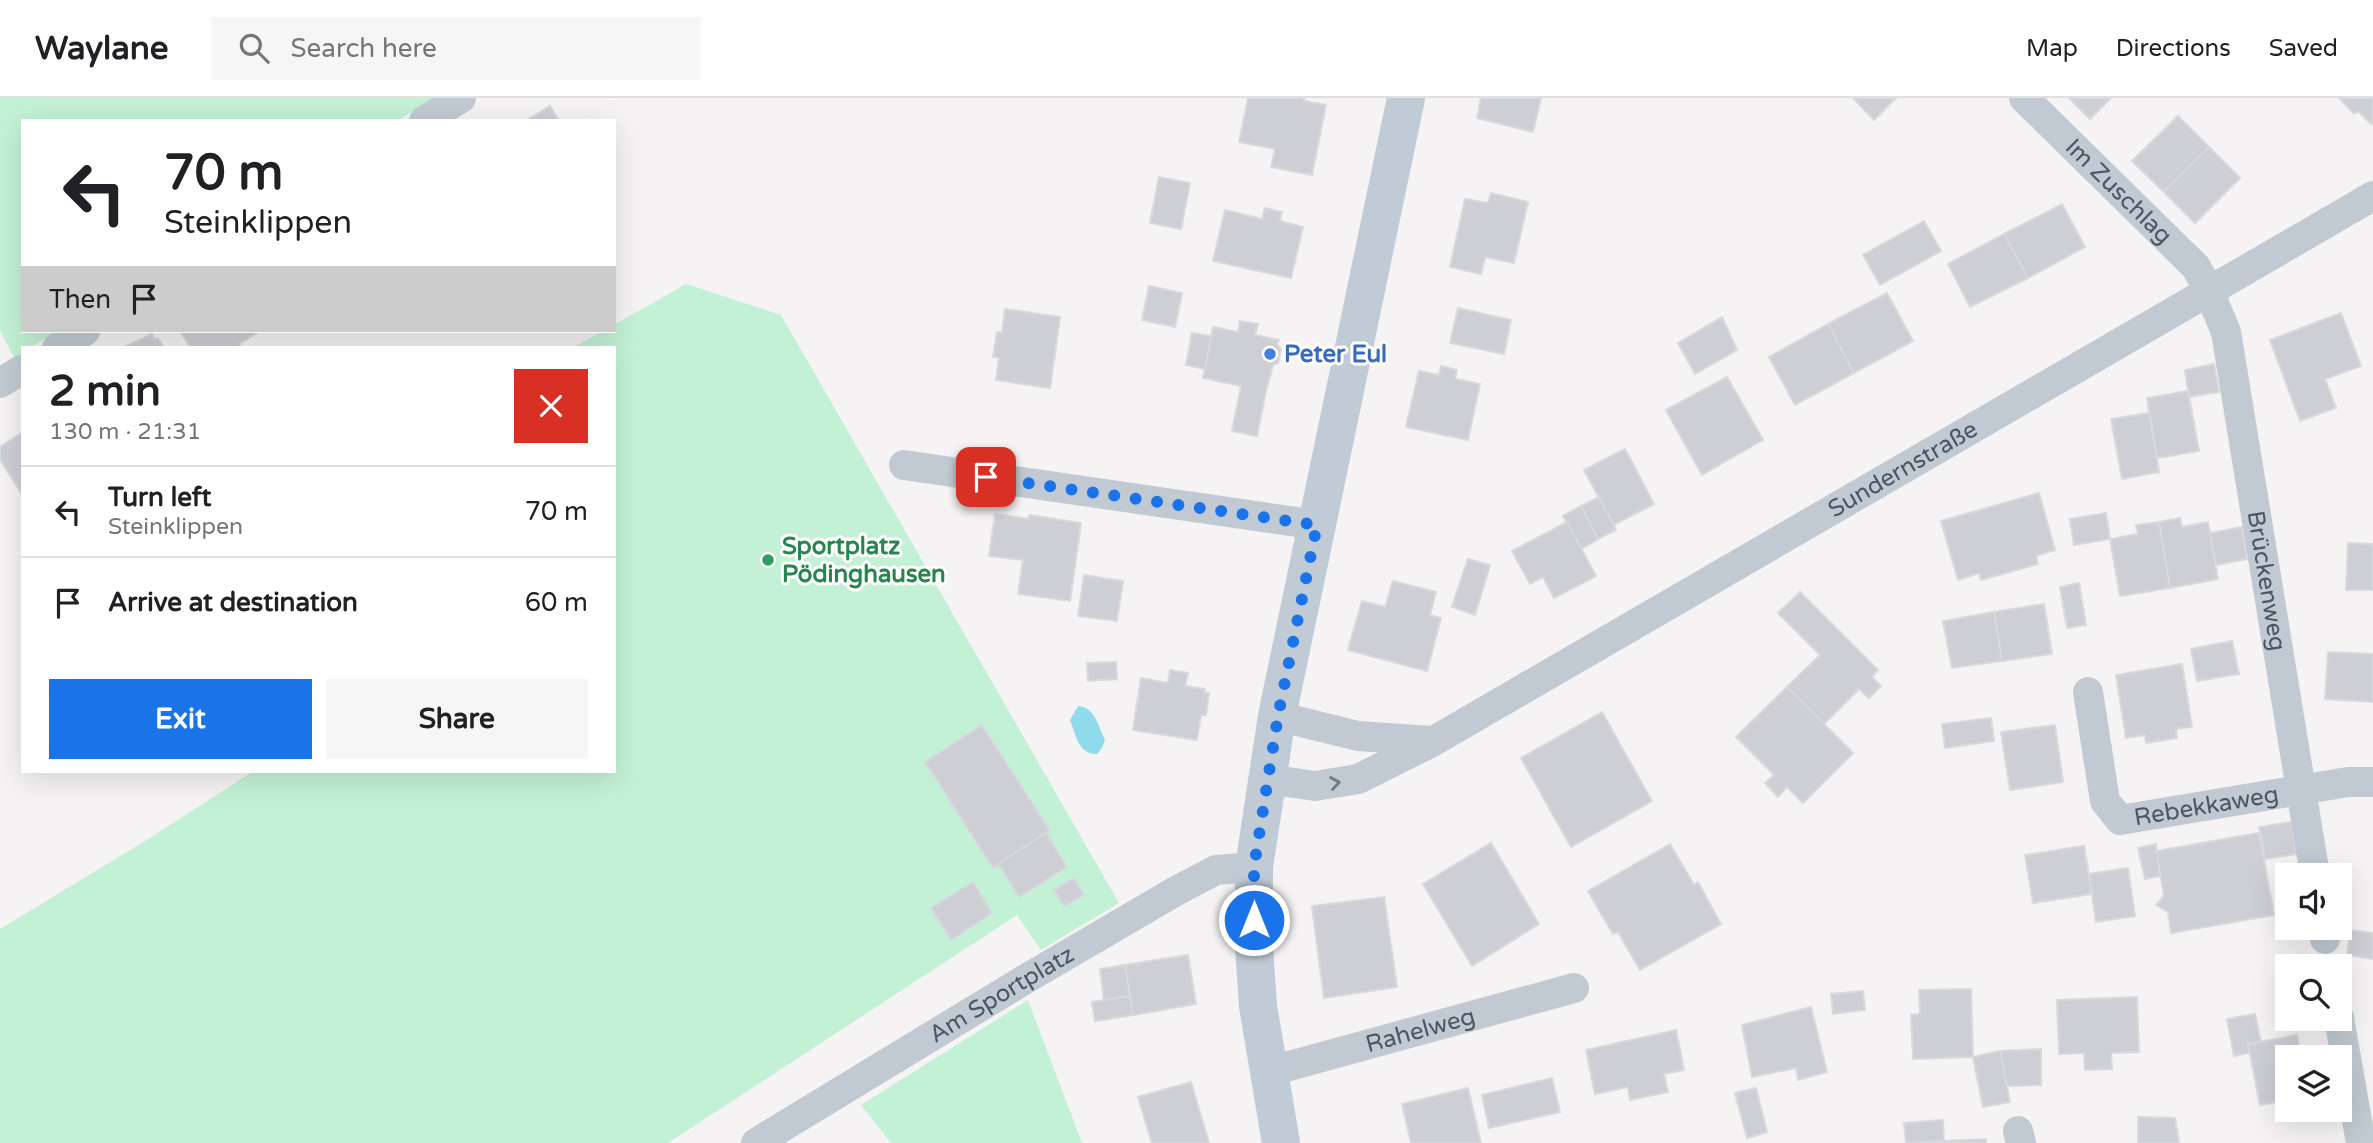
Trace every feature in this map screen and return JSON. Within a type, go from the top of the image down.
[{"type":"main road","points":[[1280,1143],[1258,1006],[1254,947],[1254,867],[1278,716],[1406,98]]},
{"type":"street","points":[[427,119],[461,98]]},
{"type":"street","name":"Im Zuschlag","points":[[2024,98],[2196,267],[2208,289]]},
{"type":"street","name":"Sundernstraße","points":[[1268,779],[1315,786],[1358,779],[1432,741],[2208,289],[2373,196]]},
{"type":"street","name":"Brückenweg","points":[[2208,289],[2226,331],[2313,863]]},
{"type":"street","points":[[60,346],[82,333]]},
{"type":"street","points":[[0,383],[21,370]]},
{"type":"street","points":[[904,465],[1317,525]]},
{"type":"street","name":"Rebekkaweg","points":[[2088,692],[2105,801],[2120,820],[2303,791]]},
{"type":"street","points":[[1278,716],[1358,736],[1432,741]]},
{"type":"street","points":[[2303,791],[2348,782],[2373,782]]},
{"type":"street","name":"Am Sportplatz","points":[[757,1143],[1012,987],[1176,891],[1216,870],[1254,867]]},
{"type":"street","name":"Rahelweg","points":[[1268,1072],[1574,988]]},
{"type":"street","points":[[2341,1031],[2361,1143]]},
{"type":"green space","points":[[0,98],[434,98],[400,119],[21,119],[21,333],[54,333],[32,346],[21,346],[21,353],[14,357],[0,331]]},
{"type":"green space","name":"Sportplatz Pödinghausen","points":[[686,284],[781,315],[1119,903],[1041,950],[1017,915],[668,1143],[0,1143],[0,929],[250,773],[616,773],[616,346],[576,346],[599,333],[616,333],[616,324]]},
{"type":"green space","points":[[1028,1000],[1082,1143],[891,1143],[861,1105]]},
{"type":"water","points":[[1078,706],[1084,707],[1092,714],[1105,740],[1097,754],[1086,751],[1076,737],[1070,720]]},
{"type":"building","points":[[1248,98],[1304,98],[1304,101],[1326,105],[1312,175],[1271,167],[1275,149],[1239,142]]},
{"type":"building","points":[[1481,98],[1541,98],[1533,132],[1477,118]]},
{"type":"building","points":[[1853,98],[1896,98],[1874,120]]},
{"type":"building","points":[[2069,98],[2111,98],[2090,119]]},
{"type":"building","points":[[2339,98],[2373,98],[2373,122],[2371,124],[2358,111],[2354,114]]},
{"type":"building","points":[[550,106],[558,119],[529,119]]},
{"type":"building","points":[[2178,116],[2209,147],[2164,192],[2132,161]]},
{"type":"building","points":[[2209,147],[2240,178],[2195,223],[2164,192]]},
{"type":"building","points":[[1159,177],[1190,183],[1181,229],[1150,223]]},
{"type":"building","points":[[1491,193],[1528,202],[1514,263],[1485,257],[1481,274],[1450,267],[1465,199],[1488,203]]},
{"type":"building","points":[[2062,204],[2085,247],[2028,278],[2004,234]]},
{"type":"building","points":[[1265,208],[1282,212],[1280,221],[1303,227],[1291,278],[1213,261],[1225,210],[1262,219]]},
{"type":"building","points":[[1924,221],[1941,251],[1880,285],[1863,255]]},
{"type":"building","points":[[2004,234],[2028,278],[1970,307],[1948,264]]},
{"type":"building","points":[[1149,286],[1182,293],[1175,327],[1142,320]]},
{"type":"building","points":[[1887,293],[1913,341],[1854,373],[1828,324]]},
{"type":"building","points":[[1458,308],[1511,320],[1504,354],[1450,343]]},
{"type":"building","points":[[1005,309],[1060,317],[1050,388],[996,380],[999,358],[993,357],[997,332],[1002,333]]},
{"type":"building","points":[[2341,313],[2361,366],[2325,379],[2336,408],[2300,421],[2270,340]]},
{"type":"building","points":[[1722,317],[1737,350],[1695,374],[1678,343]]},
{"type":"building","points":[[1240,321],[1258,324],[1255,335],[1279,340],[1277,344],[1281,349],[1278,363],[1273,365],[1257,436],[1232,431],[1241,386],[1203,378],[1213,327],[1238,332]]},
{"type":"building","points":[[1828,324],[1854,373],[1795,405],[1769,357]]},
{"type":"building","points":[[181,333],[257,333],[239,344],[240,346],[190,346]]},
{"type":"building","points":[[1192,333],[1211,336],[1205,369],[1186,365]]},
{"type":"building","points":[[152,334],[163,346],[126,346]]},
{"type":"building","points":[[2214,364],[2219,392],[2189,397],[2185,370]]},
{"type":"building","points":[[1441,366],[1457,370],[1455,379],[1480,384],[1468,440],[1406,427],[1419,371],[1439,375]]},
{"type":"building","points":[[1727,377],[1763,440],[1702,475],[1666,410]]},
{"type":"building","points":[[2188,391],[2199,451],[2157,458],[2147,398]]},
{"type":"building","points":[[2149,413],[2159,472],[2122,479],[2111,419]]},
{"type":"building","points":[[21,433],[21,493],[0,459],[0,447]]},
{"type":"building","points":[[1625,449],[1654,504],[1614,525],[1584,470]]},
{"type":"building","points":[[2039,493],[2055,550],[2036,556],[2038,564],[1981,580],[1979,573],[1958,580],[1941,521]]},
{"type":"building","points":[[1599,497],[1616,530],[1598,539],[1581,506]]},
{"type":"building","points":[[1581,506],[1598,539],[1581,549],[1563,516]]},
{"type":"building","points":[[2106,513],[2110,539],[2074,545],[2070,519]]},
{"type":"building","points":[[995,514],[1029,519],[1029,515],[1081,523],[1070,601],[1018,594],[1023,560],[989,556]]},
{"type":"building","points":[[2180,518],[2182,527],[2208,522],[2218,579],[2170,588],[2159,522]]},
{"type":"building","points":[[1567,522],[1596,576],[1554,598],[1543,577],[1530,584],[1512,551]]},
{"type":"building","points":[[2159,522],[2170,588],[2120,596],[2110,539],[2138,534],[2136,525]]},
{"type":"building","points":[[2242,527],[2247,559],[2216,565],[2210,533]]},
{"type":"building","points":[[2348,543],[2373,544],[2373,590],[2346,590]]},
{"type":"building","points":[[1468,559],[1490,565],[1475,615],[1452,607]]},
{"type":"building","points":[[1084,575],[1123,581],[1117,621],[1078,616]]},
{"type":"building","points":[[1393,581],[1436,592],[1430,615],[1441,618],[1427,671],[1348,650],[1362,601],[1385,607]]},
{"type":"building","points":[[2079,583],[2086,625],[2067,628],[2060,587]]},
{"type":"building","points":[[1800,592],[1878,670],[1872,677],[1881,686],[1869,698],[1859,689],[1824,724],[1787,687],[1820,655],[1778,613]]},
{"type":"building","points":[[2044,604],[2052,654],[2002,661],[1994,612]]},
{"type":"building","points":[[1994,612],[2002,661],[1952,668],[1943,621]]},
{"type":"building","points":[[2232,641],[2239,674],[2197,681],[2191,649]]},
{"type":"building","points":[[2328,652],[2373,654],[2373,702],[2325,699]]},
{"type":"building","points":[[1116,662],[1117,679],[1088,681],[1087,663]]},
{"type":"building","points":[[2182,664],[2192,727],[2176,729],[2177,738],[2146,743],[2145,735],[2126,738],[2116,675]]},
{"type":"building","points":[[1170,670],[1188,673],[1185,686],[1205,689],[1204,692],[1209,693],[1206,715],[1201,715],[1197,740],[1133,730],[1141,678],[1168,683]]},
{"type":"building","points":[[1787,687],[1853,753],[1803,803],[1787,787],[1778,797],[1765,783],[1774,775],[1736,737]]},
{"type":"building","points":[[1602,712],[1652,801],[1571,847],[1521,758]]},
{"type":"building","points":[[1991,718],[1994,741],[1945,748],[1942,724]]},
{"type":"building","points":[[982,725],[1050,831],[993,868],[925,762]]},
{"type":"building","points":[[2055,725],[2063,782],[2010,790],[2001,732]]},
{"type":"building","points":[[2292,822],[2296,854],[2265,859],[2259,827]]},
{"type":"building","points":[[1046,833],[1067,867],[1019,897],[998,864]]},
{"type":"building","points":[[2259,833],[2274,915],[2171,933],[2168,912],[2156,905],[2164,896],[2156,851]]},
{"type":"building","points":[[1491,843],[1539,924],[1472,966],[1423,884]]},
{"type":"building","points":[[1670,844],[1694,885],[1698,882],[1721,924],[1640,970],[1618,932],[1613,934],[1588,891]]},
{"type":"building","points":[[2156,844],[2160,876],[2145,879],[2138,848]]},
{"type":"building","points":[[2084,846],[2092,894],[2033,903],[2025,855]]},
{"type":"building","points":[[2128,868],[2135,916],[2096,922],[2089,874]]},
{"type":"building","points":[[1074,878],[1084,895],[1064,906],[1054,890]]},
{"type":"building","points":[[973,882],[992,913],[951,940],[931,908]]},
{"type":"building","points":[[1384,897],[1397,987],[1324,998],[1312,906]]},
{"type":"building","points":[[2352,930],[2373,933],[2373,959],[2347,954]]},
{"type":"building","points":[[1188,955],[1196,1004],[1133,1015],[1125,965]]},
{"type":"building","points":[[1125,965],[1130,996],[1104,1000],[1100,969]]},
{"type":"building","points":[[1971,989],[1973,1057],[1913,1059],[1911,1015],[1920,1014],[1919,990]]},
{"type":"building","points":[[1863,991],[1865,1010],[1833,1014],[1831,994]]},
{"type":"building","points":[[1130,996],[1133,1015],[1095,1021],[1092,1002]]},
{"type":"building","points":[[2137,997],[2139,1052],[2111,1053],[2112,1069],[2085,1070],[2084,1053],[2059,1054],[2057,1000]]},
{"type":"building","points":[[1811,1007],[1827,1072],[1798,1080],[1796,1068],[1752,1077],[1742,1025]]},
{"type":"building","points":[[2255,1014],[2261,1042],[2248,1044],[2249,1053],[2234,1056],[2227,1019]]},
{"type":"building","points":[[1676,1030],[1684,1070],[1664,1074],[1668,1092],[1630,1100],[1628,1087],[1595,1094],[1586,1050]]},
{"type":"building","points":[[2297,1035],[2299,1045],[2275,1045],[2275,1102],[2260,1105],[2248,1044]]},
{"type":"building","points":[[2041,1049],[2041,1085],[2007,1086],[2000,1051]]},
{"type":"building","points":[[2000,1051],[2010,1102],[1983,1107],[1973,1057]]},
{"type":"building","points":[[1552,1078],[1560,1112],[1489,1128],[1482,1095]]},
{"type":"building","points":[[1191,1082],[1209,1143],[1152,1143],[1138,1097]]},
{"type":"building","points":[[1468,1088],[1481,1143],[1411,1143],[1402,1104]]},
{"type":"building","points":[[1756,1088],[1767,1132],[1747,1138],[1735,1093]]},
{"type":"building","points":[[2138,1117],[2175,1118],[2179,1143],[2138,1143]]},
{"type":"building","points":[[1943,1120],[1944,1141],[1906,1143],[1904,1123]]},
{"type":"building","points":[[1986,1139],[1986,1143],[1924,1143],[1924,1142]]},
{"type":"place","name":"Peter Eul","points":[[1270,354]]},
{"type":"place","name":"Sportplatz Pödinghausen","points":[[768,560]]},
{"type":"route","points":[[986,477],[1317,525],[1278,716],[1254,867],[1254,920]]}]
